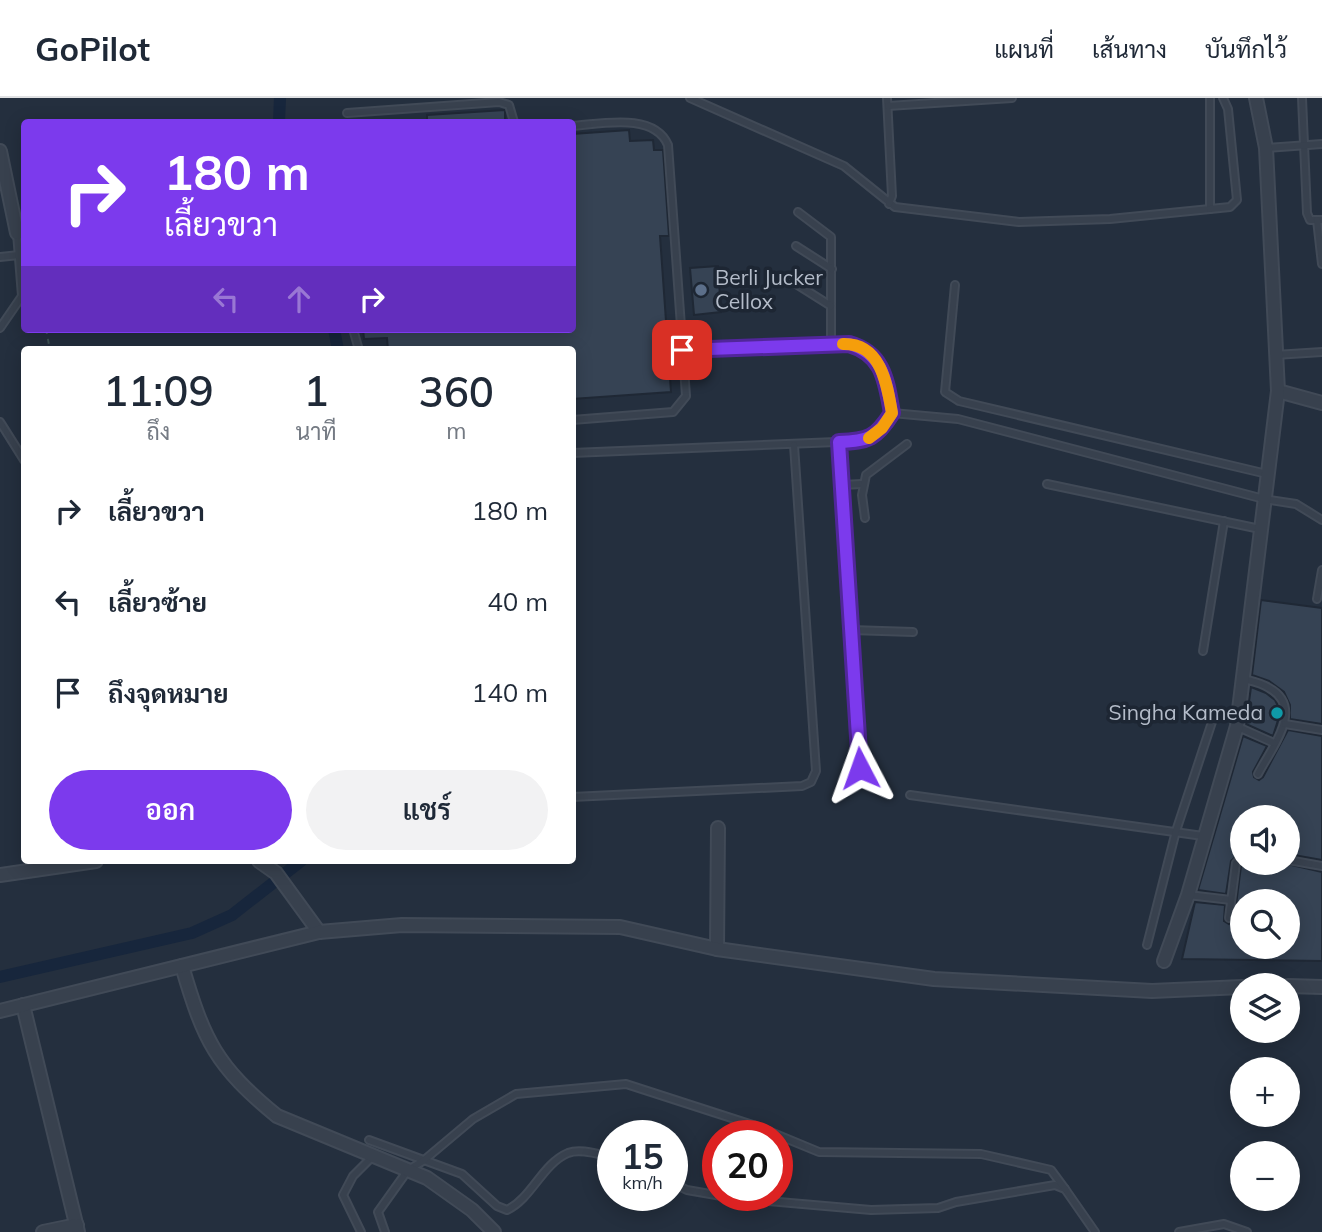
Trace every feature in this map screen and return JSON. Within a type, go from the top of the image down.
[{"type":"street","points":[[1164,961],[1188,895],[1237,726],[1278,391],[1266,148],[1256,98]]},
{"type":"street","points":[[0,151],[2,169],[21,231]]},
{"type":"street","points":[[1278,391],[1322,403]]},
{"type":"street","points":[[717,950],[718,828]]},
{"type":"street","points":[[0,875],[75,864]]},
{"type":"street","points":[[263,864],[276,873],[291,891],[319,932]]},
{"type":"street","points":[[0,1011],[319,932],[402,925],[620,927],[717,950],[934,979],[1152,991],[1230,988]]},
{"type":"street","points":[[182,966],[204,1035],[236,1080],[277,1115],[427,1178],[472,1210],[494,1232]]},
{"type":"street","points":[[1300,986],[1322,987]]},
{"type":"street","points":[[23,1005],[77,1228],[43,1232]]},
{"type":"lane","points":[[690,98],[844,166],[889,204],[1019,222],[1110,219],[1230,206],[1237,200],[1228,110],[1223,98]]},
{"type":"lane","points":[[887,98],[892,196],[889,204]]},
{"type":"lane","points":[[888,106],[1012,98]]},
{"type":"lane","points":[[1210,98],[1210,209]]},
{"type":"lane","points":[[1302,98],[1307,213],[1310,220],[1320,220],[1322,264]]},
{"type":"lane","points":[[347,113],[499,102],[509,105],[513,119]]},
{"type":"lane","points":[[576,126],[630,122],[664,135],[668,145],[685,396],[673,412],[576,420]]},
{"type":"lane","points":[[1266,148],[1322,144]]},
{"type":"lane","points":[[798,212],[829,233],[832,269],[831,344]]},
{"type":"lane","points":[[21,231],[21,282]]},
{"type":"lane","points":[[796,246],[832,269]]},
{"type":"lane","points":[[0,257],[19,255]]},
{"type":"lane","points":[[785,277],[831,306]]},
{"type":"lane","points":[[956,285],[945,392],[949,396],[959,401],[1267,474]]},
{"type":"lane","points":[[0,328],[21,297]]},
{"type":"lane","points":[[576,453],[862,441],[874,437],[892,413],[887,386],[873,355],[865,348],[849,344],[831,344],[682,350]]},
{"type":"lane","points":[[1275,355],[1322,352]]},
{"type":"lane","points":[[892,413],[958,419],[1264,499],[1296,504],[1322,520]]},
{"type":"lane","points":[[0,422],[21,455]]},
{"type":"lane","points":[[839,442],[860,768]]},
{"type":"lane","points":[[865,518],[862,484],[866,475],[907,444]]},
{"type":"lane","points":[[576,797],[802,786],[811,782],[816,771],[794,445]]},
{"type":"lane","points":[[842,485],[862,484]]},
{"type":"lane","points":[[1047,484],[1260,529]]},
{"type":"lane","points":[[1203,651],[1224,522]]},
{"type":"lane","points":[[1317,599],[1322,570]]},
{"type":"lane","points":[[851,630],[913,632]]},
{"type":"lane","points":[[1241,678],[1270,688],[1280,696],[1286,709],[1285,724],[1258,774]]},
{"type":"lane","points":[[1147,945],[1176,831],[1213,719]]},
{"type":"lane","points":[[1285,724],[1322,730]]},
{"type":"lane","points":[[1237,726],[1274,743]]},
{"type":"lane","points":[[910,795],[1203,836]]},
{"type":"lane","points":[[1300,862],[1322,866]]},
{"type":"lane","points":[[1188,895],[1230,900]]},
{"type":"lane","points":[[1229,918],[1230,909]]},
{"type":"lane","points":[[384,1232],[378,1212],[408,1170],[423,1161],[473,1119],[516,1094],[626,1084],[756,1126],[819,1152],[981,1154],[1051,1170],[1095,1232]]},
{"type":"lane","points":[[369,1140],[462,1174],[497,1206],[507,1210],[517,1205],[556,1162],[568,1153],[597,1155]]},
{"type":"lane","points":[[361,1232],[343,1195],[353,1176],[374,1156]]},
{"type":"lane","points":[[688,1190],[733,1198],[871,1210],[939,1208],[956,1202],[1055,1185],[1065,1189]]},
{"type":"lane","points":[[1180,1232],[1224,1224],[1247,1232]]},
{"type":"building","points":[[505,110],[505,119],[427,119],[427,115]]},
{"type":"building","points":[[629,130],[630,141],[653,140],[654,150],[663,150],[669,236],[660,236],[671,392],[576,399],[576,346],[388,346],[387,338],[364,339],[363,333],[576,333],[576,134]]},
{"type":"building","points":[[718,266],[721,312],[694,315],[690,268]]},
{"type":"building","points":[[1261,600],[1322,608],[1322,724],[1290,719],[1290,705],[1284,692],[1269,681],[1252,675]]},
{"type":"building","points":[[1251,687],[1266,693],[1275,700],[1279,708],[1273,736],[1246,724]]},
{"type":"building","points":[[1288,730],[1322,736],[1322,860],[1300,856],[1300,805],[1230,805],[1230,868],[1226,894],[1198,890],[1243,736],[1267,746],[1253,772],[1254,777],[1259,780]]},
{"type":"building","points":[[1300,867],[1322,872],[1322,961],[1182,959],[1195,902],[1225,905],[1224,921],[1230,923],[1230,959],[1300,959],[1300,889],[1238,889],[1240,875],[1300,875]]},
{"type":"waterway","points":[[279,119],[280,98]]},
{"type":"waterway","points":[[335,333],[337,346]]},
{"type":"waterway","points":[[0,977],[192,933],[232,915],[297,864]]},
{"type":"slow traffic","points":[[843,344],[865,348],[873,355],[887,386],[892,413],[874,437],[869,438]]},
{"type":"place","name":"Berli Jucker Cellox","points":[[701,290]]},
{"type":"place","name":"Singha Kameda","points":[[1277,713]]},
{"type":"route","points":[[682,350],[849,344],[865,348],[879,365],[887,386],[892,413],[874,437],[862,441],[839,442],[860,768]]}]
